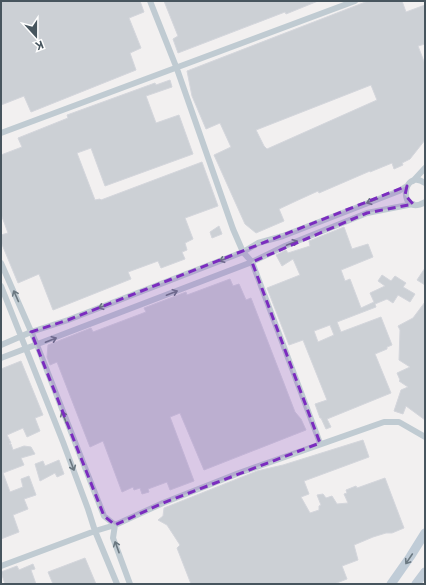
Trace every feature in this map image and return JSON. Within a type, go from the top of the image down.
[{"type":"street","points":[[150,1],[177,69],[234,229],[243,252],[252,262],[320,443]]},
{"type":"street","points":[[1,133],[177,69],[355,1]]},
{"type":"street","points":[[1,345],[31,332],[68,320],[243,252],[258,243],[283,236],[399,191],[413,181],[425,168]]},
{"type":"street","points":[[413,181],[422,181],[425,183]]},
{"type":"street","points":[[407,186],[405,195],[406,199],[425,209]]},
{"type":"street","points":[[1,358],[252,262],[285,246],[367,213],[425,202]]},
{"type":"street","points":[[1,263],[37,345],[104,516],[115,525]]},
{"type":"street","points":[[1,286],[63,442],[95,531],[117,584]]},
{"type":"street","points":[[1,566],[115,525],[190,492],[320,443],[384,422],[399,422],[425,437]]},
{"type":"street","points":[[63,442],[73,438]]},
{"type":"street","points":[[115,525],[114,538],[130,584]]},
{"type":"street","points":[[391,584],[425,533]]},
{"type":"street","points":[[416,584],[425,572]]},
{"type":"highlighted area","points":[[407,186],[405,195],[413,204],[367,213],[252,262],[320,443],[163,503],[115,525],[104,516],[31,332],[68,320]]},
{"type":"building","points":[[1,1],[140,1],[144,12],[129,18],[141,48],[130,53],[136,70],[31,112],[24,96],[1,105]]},
{"type":"building","points":[[164,1],[318,1],[178,53],[173,39],[178,36]]},
{"type":"building","points":[[368,1],[402,1],[406,12],[425,5],[425,44],[418,46],[425,64],[425,140],[410,159],[402,163],[403,165],[394,169],[392,163],[319,193],[318,191],[296,201],[279,209],[284,221],[256,233],[245,224],[214,155],[231,147],[220,123],[206,129],[192,96],[187,71]],"holes":[[[371,85],[377,100],[267,149],[256,130]]]},
{"type":"building","points":[[170,80],[172,87],[146,96],[156,123],[179,115],[193,154],[105,186],[91,148],[77,153],[95,200],[101,200],[202,162],[218,206],[185,218],[193,239],[185,243],[187,250],[182,252],[185,259],[161,268],[158,261],[128,272],[131,279],[53,310],[39,274],[18,283],[1,242],[1,235],[8,233],[1,214],[1,155],[22,147],[18,138],[68,118],[67,115],[155,83],[156,85]]},
{"type":"building","points":[[219,226],[222,234],[212,238],[210,232]]},
{"type":"building","points":[[344,227],[352,249],[368,244],[373,257],[341,270],[345,281],[350,279],[361,308],[374,302],[370,293],[385,286],[378,281],[382,275],[391,281],[395,276],[406,283],[403,287],[415,294],[410,302],[398,295],[393,303],[387,299],[375,304],[376,307],[337,322],[341,332],[381,317],[392,345],[375,354],[391,393],[327,419],[331,427],[326,429],[315,404],[327,400],[303,340],[289,345],[267,288],[300,275],[293,259],[282,266],[276,255],[286,250],[288,253],[310,246],[309,241]],"holes":[[[330,325],[334,335],[318,342],[314,331]]]},
{"type":"building","points":[[425,268],[425,285],[417,280]]},
{"type":"building","points":[[230,279],[233,286],[239,284],[246,300],[251,298],[295,412],[301,419],[306,430],[204,470],[180,413],[170,417],[194,481],[170,490],[167,482],[148,489],[149,492],[142,494],[140,488],[134,490],[133,487],[122,492],[103,441],[90,447],[57,362],[50,365],[47,357],[48,345],[91,328],[93,332],[146,312],[144,308],[186,292],[187,295]]},
{"type":"building","points":[[425,302],[425,420],[406,406],[403,414],[394,411],[401,390],[408,387],[399,381],[400,380],[397,373],[410,367],[399,360],[400,330],[398,326],[413,318]]},
{"type":"building","points":[[21,361],[43,415],[35,418],[40,431],[27,437],[23,428],[7,435],[11,443],[9,444],[11,444],[13,450],[24,446],[31,447],[35,454],[21,458],[24,465],[3,473],[10,492],[23,487],[21,479],[29,476],[36,495],[24,499],[28,509],[13,515],[19,532],[1,539],[1,369]]},
{"type":"building","points":[[363,440],[369,457],[304,481],[309,494],[301,497],[310,513],[319,510],[319,506],[321,505],[317,495],[323,494],[326,498],[332,496],[337,504],[348,503],[344,494],[347,493],[346,490],[356,486],[357,488],[385,478],[404,528],[392,533],[386,533],[373,537],[354,545],[358,560],[342,566],[347,579],[334,584],[191,584],[177,548],[180,545],[167,525],[158,520],[163,516],[164,508],[257,471],[283,465]]},
{"type":"building","points":[[59,460],[64,474],[57,477],[55,473],[40,481],[35,464],[43,461],[45,466]]},
{"type":"building","points":[[85,558],[96,584],[53,584],[48,572]]},
{"type":"building","points":[[33,564],[35,569],[31,570],[36,584],[5,584],[1,572],[17,566],[19,570]]}]
